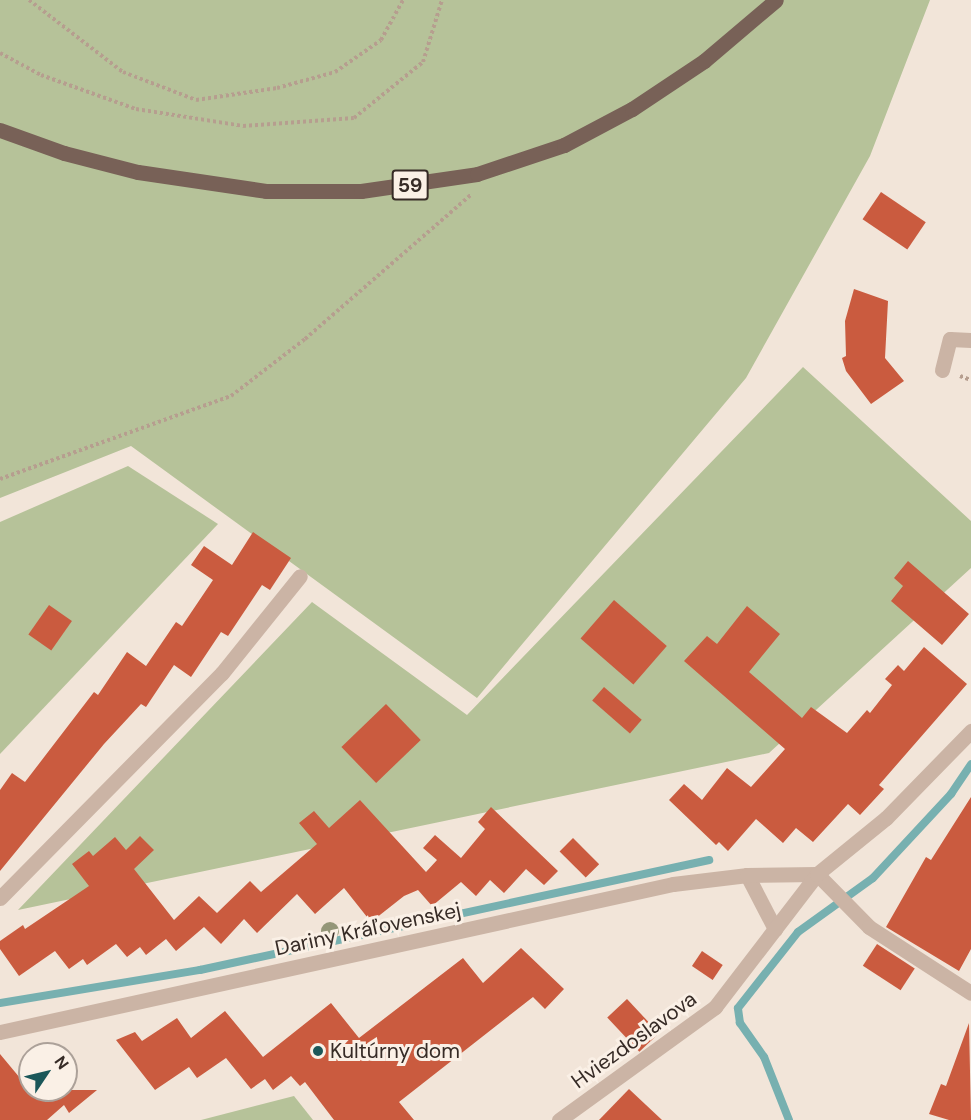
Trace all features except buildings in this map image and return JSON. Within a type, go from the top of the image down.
[{"type":"main road","name":"59","points":[[0,130],[64,153],[117,167],[179,181],[256,190],[361,191],[477,174],[545,153],[616,118],[704,61],[776,0]]},
{"type":"street","points":[[942,370],[950,339],[971,340]]},
{"type":"street","points":[[0,898],[222,673],[300,576]]},
{"type":"street","points":[[971,731],[886,818],[817,874],[869,927],[971,993]]},
{"type":"street","name":"Dariny Kráľovenskej","points":[[0,1032],[673,884],[747,875],[817,874]]},
{"type":"street","name":"Hviezdoslavova","points":[[559,1120],[715,1007],[817,874]]},
{"type":"street","points":[[747,875],[775,929]]},
{"type":"path","points":[[28,0],[123,72],[195,100],[277,88],[335,72],[381,40],[403,0]]},
{"type":"path","points":[[0,53],[41,75],[136,109],[243,126],[354,118],[423,62],[442,0]]},
{"type":"path","points":[[0,479],[231,396],[305,339],[476,191]]},
{"type":"green space","points":[[0,0],[930,0],[870,156],[746,378],[477,698],[131,446],[0,498]]},
{"type":"green space","points":[[803,367],[971,521],[971,568],[769,753],[18,910],[312,602],[467,715]]},
{"type":"green space","points":[[128,466],[218,524],[0,754],[0,522]]},
{"type":"green space","points":[[294,1096],[313,1120],[201,1120]]},
{"type":"waterway","points":[[789,1120],[764,1057],[740,1023],[738,1008],[798,932],[873,878],[951,794],[971,764]]},
{"type":"waterway","points":[[0,1003],[200,970],[709,860]]},
{"type":"place","name":"Kultúrny dom","points":[[318,1051]]}]
